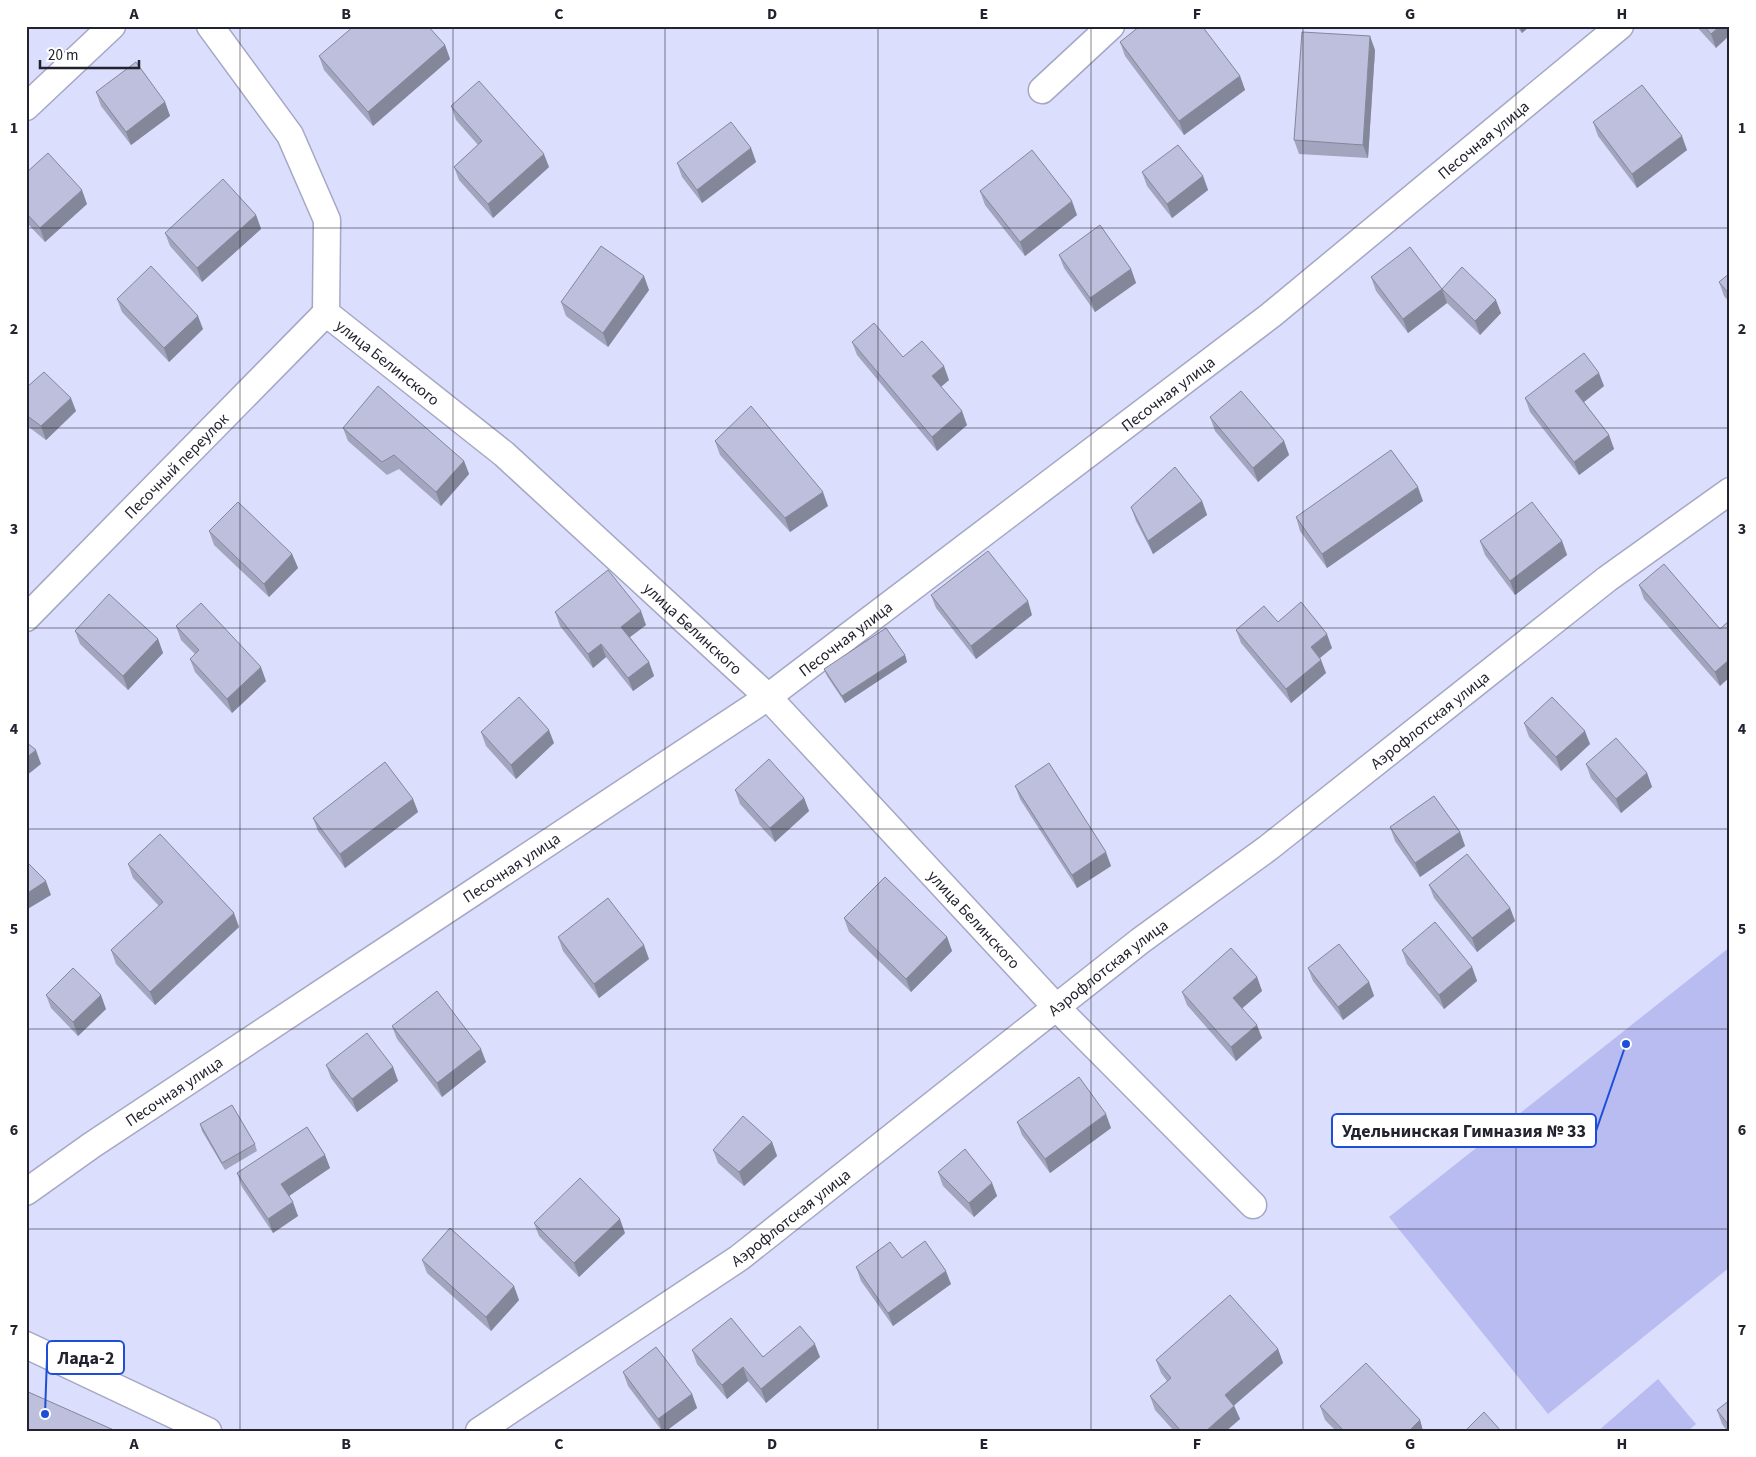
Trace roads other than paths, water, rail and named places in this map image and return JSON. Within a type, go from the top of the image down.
[{"type":"street","points":[[26,106],[112,26]]},
{"type":"street","name":"улица Белинского","points":[[210,26],[290,135],[327,220],[326,313],[504,454],[768,697],[1056,1007],[1253,1205]]},
{"type":"street","points":[[1042,90],[1111,26]]},
{"type":"street","name":"Песочная улица","points":[[26,1192],[100,1140],[768,697],[1271,315],[1620,26]]},
{"type":"street","name":"Песочный переулок","points":[[26,618],[326,313]]},
{"type":"street","name":"Аэрофлотская улица","points":[[479,1431],[739,1258],[1140,941],[1276,842],[1607,580],[1730,491]]},
{"type":"street","points":[[26,1344],[208,1431]]},
{"type":"place","name":"Удельнинская Гимназия № 33","points":[[1626,1044]]},
{"type":"place","name":"Лада-2","points":[[45,1414]]}]
